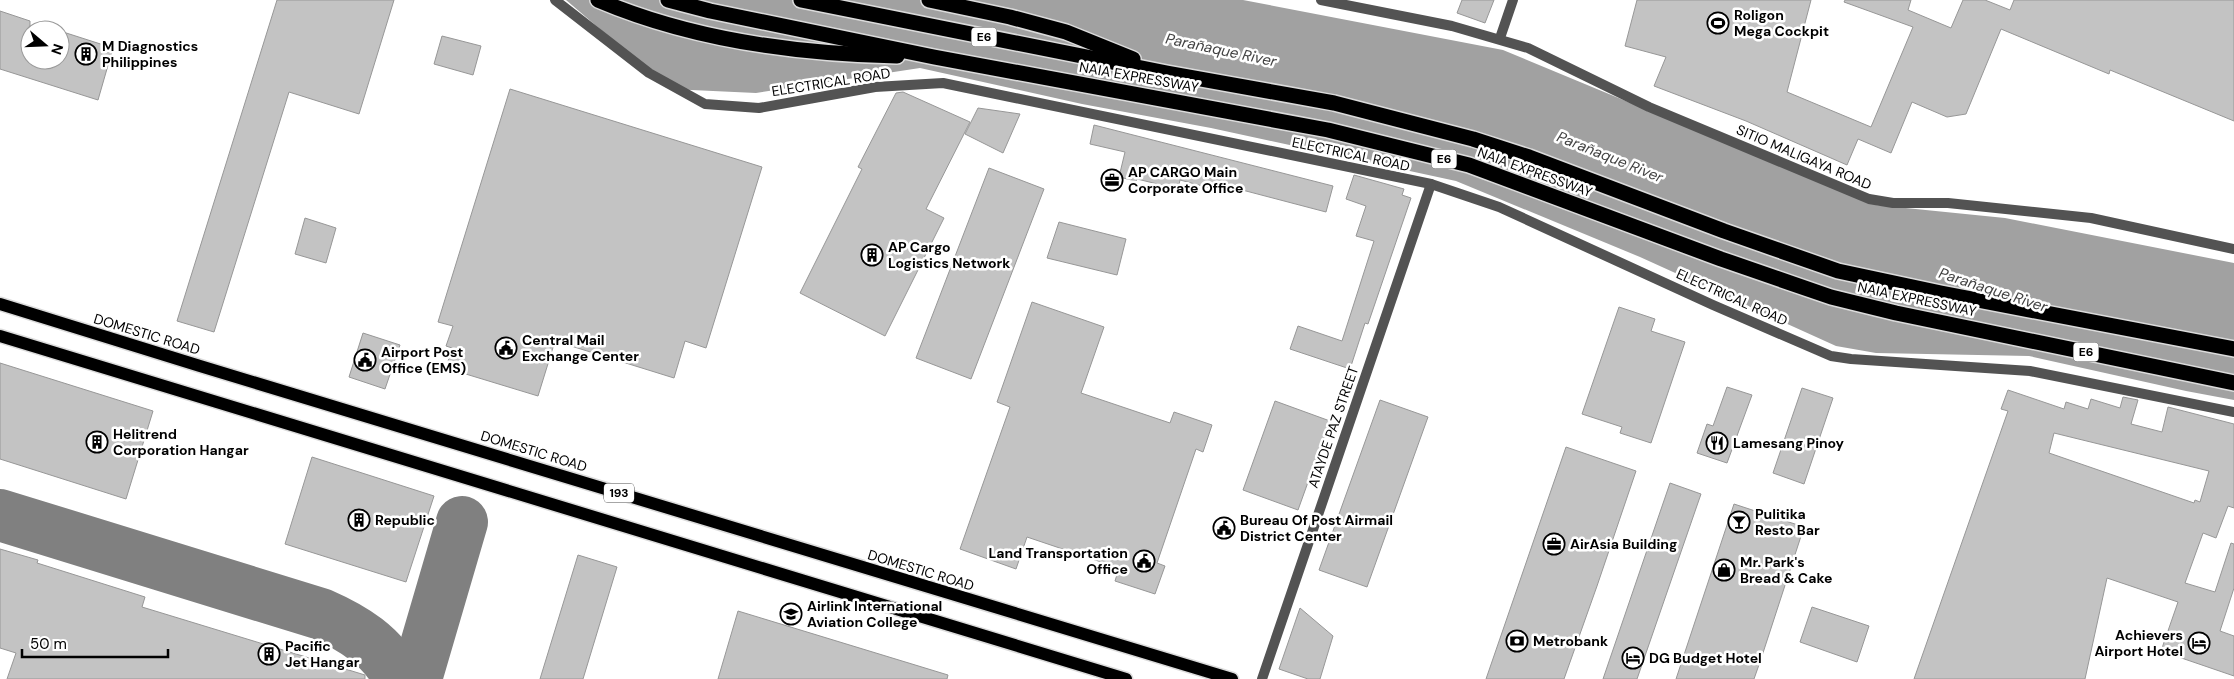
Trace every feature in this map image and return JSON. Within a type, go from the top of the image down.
[{"type":"highway","points":[[598,0],[669,25],[750,43],[843,55],[934,56]]},
{"type":"highway","name":"NAIA EXPRESSWAY","points":[[668,0],[710,11],[934,56],[1328,130],[1469,165],[1737,265],[1830,297],[1896,313],[2234,383]]},
{"type":"highway","name":"NAIA EXPRESSWAY","points":[[801,0],[1167,73],[1334,103],[1473,138],[1529,157],[1768,248],[1838,271],[1941,293],[2234,349]]},
{"type":"highway","points":[[929,0],[1010,17],[1066,32],[1167,73]]},
{"type":"main road","name":"DOMESTIC ROAD","points":[[0,304],[1232,679]]},
{"type":"main road","name":"193","points":[[0,336],[1126,679]]},
{"type":"street","name":"ELECTRICAL ROAD","points":[[555,0],[649,73],[705,104],[759,108],[875,87],[943,83],[1430,184],[1499,207],[1831,356],[2030,371],[2234,412]]},
{"type":"street","name":"SITIO MALIGAYA ROAD","points":[[1321,0],[1452,26],[1500,38],[1528,48],[1649,107],[1869,199],[1887,202],[1948,203],[2091,218],[2234,249]]},
{"type":"street","points":[[1500,38],[1513,0]]},
{"type":"street","name":"ATAYDE PAZ STREET","points":[[1262,679],[1430,184]]},
{"type":"water","name":"Parañaque River","points":[[566,0],[1243,0],[1503,50],[1876,205],[2005,218],[2234,263],[2234,400],[2029,356],[1876,353],[1836,346],[1640,257],[1456,181],[1211,128],[1082,104],[920,68],[756,93],[670,89]]},
{"type":"building","points":[[277,0],[394,0],[359,114],[289,92],[214,332],[177,321]]},
{"type":"building","points":[[1462,0],[1494,0],[1485,23],[1457,13]]},
{"type":"building","points":[[1637,0],[1811,0],[1787,92],[1871,127],[1913,27],[1844,2],[1845,0],[1911,0],[1908,10],[1951,28],[1963,0],[1985,0],[2010,10],[2014,0],[2234,0],[2234,121],[2110,70],[2109,74],[2001,29],[1966,114],[1947,117],[1912,102],[1891,153],[1858,139],[1847,165],[1746,121],[1654,86],[1666,57],[1625,46]]},
{"type":"building","name":"M Diagnostics Philippines","points":[[0,11],[27,20],[20,20],[20,70],[70,70],[70,34],[113,48],[98,100],[0,69]]},
{"type":"building","points":[[442,36],[481,46],[473,75],[434,64]]},
{"type":"building","points":[[510,89],[762,167],[706,348],[685,341],[674,378],[555,341],[538,396],[446,368],[452,348],[446,346],[453,326],[438,322]]},
{"type":"building","name":"AP Cargo Logistics Network","points":[[903,92],[970,122],[926,209],[944,218],[885,336],[800,293],[862,169],[858,167],[896,93]]},
{"type":"building","points":[[978,108],[1020,114],[1003,153],[965,134]]},
{"type":"building","points":[[1094,125],[1333,186],[1326,212],[1227,186],[1225,192],[1180,180],[1178,189],[1137,179],[1136,181],[1119,177],[1125,152],[1090,144]]},
{"type":"building","points":[[989,168],[1044,189],[971,379],[916,358]]},
{"type":"building","points":[[1354,175],[1404,189],[1402,195],[1411,198],[1368,324],[1365,323],[1350,369],[1290,349],[1298,326],[1342,341],[1374,241],[1356,236],[1366,206],[1346,199]]},
{"type":"building","points":[[305,218],[336,228],[326,263],[295,254]]},
{"type":"building","points":[[1059,222],[1126,239],[1117,275],[1047,258]]},
{"type":"building","points":[[1032,302],[1104,327],[1081,393],[1170,423],[1174,412],[1212,425],[1203,452],[1196,449],[1157,563],[1165,566],[1155,594],[1115,581],[1119,568],[1027,537],[1016,569],[960,549],[1010,407],[997,402]]},
{"type":"building","points":[[1619,307],[1655,319],[1651,331],[1685,342],[1651,443],[1620,433],[1622,427],[1582,414]]},
{"type":"building","points":[[363,333],[400,345],[385,389],[349,377]]},
{"type":"building","name":"Helitrend Corporation Hangar","points":[[0,363],[153,411],[126,499],[0,459]]},
{"type":"building","points":[[1727,387],[1752,395],[1727,463],[1697,453],[1707,424],[1713,426]]},
{"type":"building","points":[[1802,388],[1833,398],[1804,484],[1773,473]]},
{"type":"building","points":[[2008,390],[2064,409],[2066,402],[2088,409],[2091,399],[2120,408],[2123,397],[2138,400],[2131,424],[2162,432],[2168,407],[2234,424],[2234,508],[2228,506],[2216,538],[2203,533],[2185,583],[2215,592],[2231,543],[2234,544],[2234,588],[2220,631],[2234,636],[2234,676],[2161,651],[2178,602],[2107,578],[2085,679],[1914,679],[2008,411],[2001,409]],"holes":[[[2054,433],[2209,471],[2200,502],[2195,500],[2194,503],[2049,453]]]},
{"type":"building","points":[[1380,400],[1428,417],[1367,587],[1319,570]]},
{"type":"building","points":[[1275,401],[1330,421],[1298,510],[1243,490]]},
{"type":"building","points":[[1566,447],[1636,471],[1597,586],[1564,679],[1486,679]]},
{"type":"building","name":"Republic","points":[[312,457],[434,496],[406,582],[285,544]]},
{"type":"building","points":[[1670,483],[1701,494],[1637,679],[1603,679]]},
{"type":"building","points":[[1734,504],[1804,527],[1761,659],[1754,679],[1676,679]]},
{"type":"building","points":[[0,549],[38,560],[37,563],[145,597],[142,607],[365,675],[365,679],[7,679],[16,653],[0,648]]},
{"type":"building","points":[[578,555],[617,567],[583,679],[540,679]]},
{"type":"building","points":[[1812,607],[1869,626],[1857,662],[1800,642]]},
{"type":"building","points":[[1300,608],[1333,636],[1320,679],[1308,679],[1279,669]]},
{"type":"building","points":[[738,611],[948,675],[947,679],[718,679]]},
{"type":"taxiway","points":[[0,515],[321,614],[344,625],[366,639],[385,657],[399,679]]},
{"type":"taxiway","points":[[416,679],[462,522]]},
{"type":"place","name":"Roligon Mega Cockpit","points":[[1718,23]]},
{"type":"place","name":"M Diagnostics Philippines","points":[[86,54]]},
{"type":"place","name":"AP CARGO Main Corporate Office","points":[[1112,180]]},
{"type":"place","name":"AP Cargo Logistics Network","points":[[872,255]]},
{"type":"place","name":"Central Mail Exchange Center","points":[[506,348]]},
{"type":"place","name":"Airport Post Office (EMS)","points":[[365,360]]},
{"type":"place","name":"Helitrend Corporation Hangar","points":[[97,442]]},
{"type":"place","name":"Lamesang Pinoy","points":[[1717,443]]},
{"type":"place","name":"Republic","points":[[359,520]]},
{"type":"place","name":"Pulitika Resto Bar","points":[[1739,522]]},
{"type":"place","name":"Bureau Of Post Airmail District Center","points":[[1224,528]]},
{"type":"place","name":"AirAsia Building","points":[[1554,544]]},
{"type":"place","name":"Land Transportation Office","points":[[1144,561]]},
{"type":"place","name":"Mr. Park's Bread & Cake","points":[[1724,570]]},
{"type":"place","name":"Airlink International Aviation College","points":[[791,614]]},
{"type":"place","name":"Metrobank","points":[[1517,641]]},
{"type":"place","name":"Achievers Airport Hotel","points":[[2199,643]]},
{"type":"place","name":"Pacific Jet Hangar","points":[[269,654]]},
{"type":"place","name":"DG Budget Hotel","points":[[1633,658]]}]
